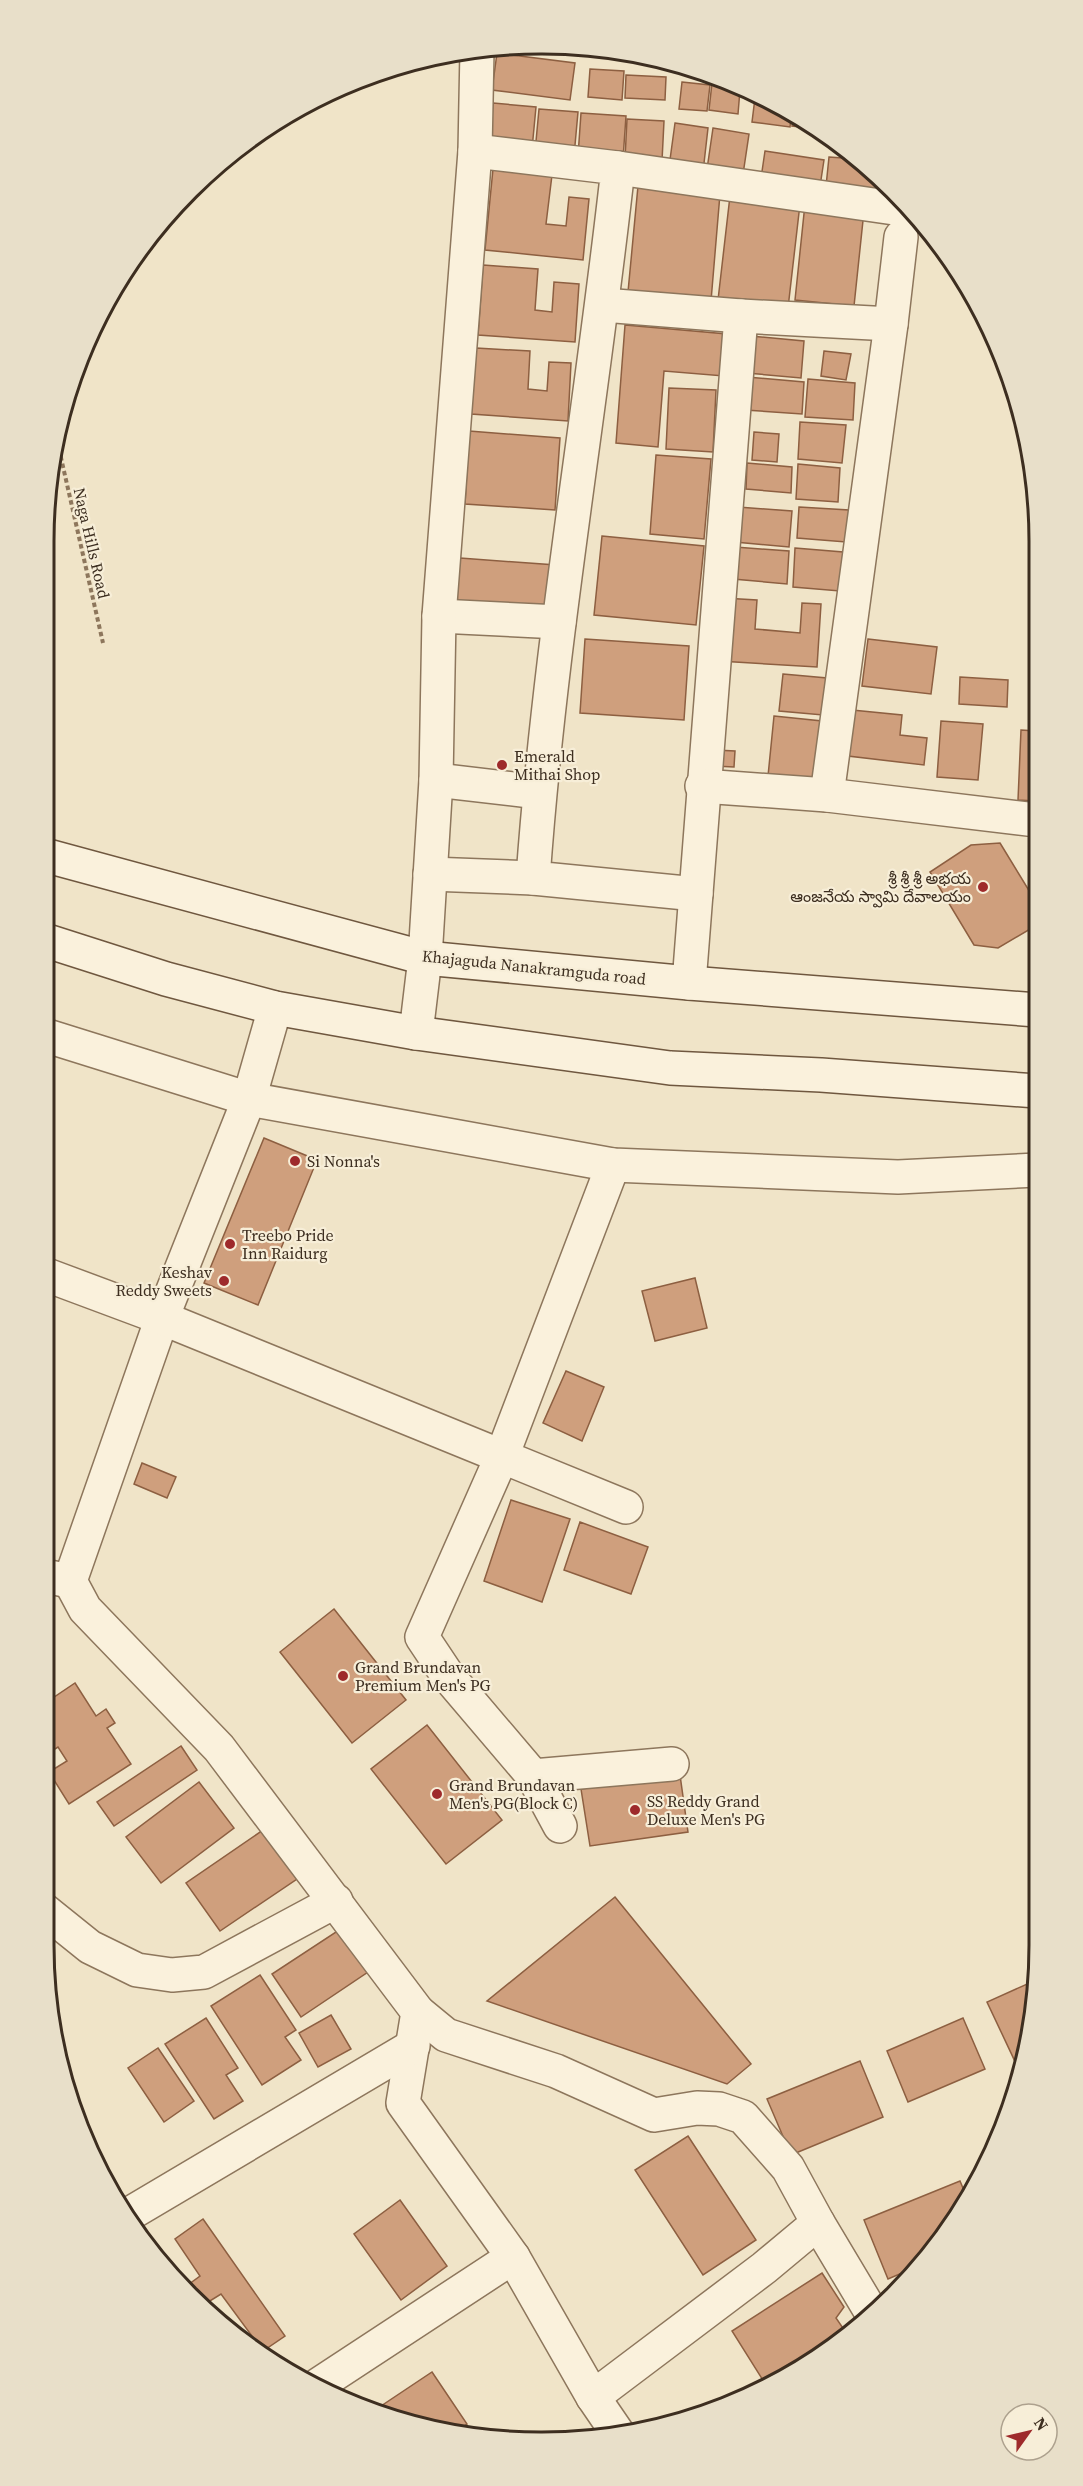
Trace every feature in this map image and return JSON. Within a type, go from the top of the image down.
[{"type":"street","points":[[416,1033],[425,958],[436,780],[439,616],[475,151],[477,58]]},
{"type":"street","points":[[475,151],[618,168],[904,223],[827,795]]},
{"type":"street","points":[[533,878],[539,792],[559,622],[603,305],[618,168]]},
{"type":"street","points":[[603,305],[741,316],[891,324]]},
{"type":"street","points":[[688,983],[741,316]]},
{"type":"street","points":[[439,616],[559,622]]},
{"type":"street","points":[[436,780],[539,792]]},
{"type":"street","points":[[702,786],[827,795],[1029,819]]},
{"type":"street","name":"Khajaguda Nanakramguda road","points":[[54,858],[425,958],[688,983],[1029,1009]]},
{"type":"street","points":[[430,874],[533,878],[696,894]]},
{"type":"street","points":[[54,943],[166,979],[275,1008],[416,1033],[670,1068],[821,1075],[1029,1090]]},
{"type":"street","points":[[275,1008],[249,1100],[57,1578],[219,1748],[418,2012],[446,2035],[556,2071],[654,2115],[697,2108],[719,2109],[743,2117],[788,2168],[868,2306]]},
{"type":"street","points":[[54,1038],[249,1100],[613,1165],[898,1177],[1029,1170]]},
{"type":"street","points":[[560,1826],[533,1776],[448,1676],[422,1637],[502,1456],[613,1165]]},
{"type":"street","points":[[54,1278],[162,1318],[626,1508]]},
{"type":"street","points":[[533,1776],[672,1764]]},
{"type":"street","points":[[54,1918],[90,1947],[137,1970],[172,1975],[204,1972],[336,1901]]},
{"type":"street","points":[[418,2012],[403,2103],[513,2257],[593,2397],[613,2427]]},
{"type":"street","points":[[134,2211],[413,2046]]},
{"type":"street","points":[[593,2397],[764,2268],[818,2223]]},
{"type":"street","points":[[324,2381],[513,2257]]},
{"type":"path","name":"Naga Hills Road","points":[[61,458],[103,643]]},
{"type":"building","points":[[512,55],[575,63],[570,100],[492,90],[497,56]]},
{"type":"building","points":[[590,69],[624,71],[622,100],[588,97]]},
{"type":"building","points":[[626,75],[666,77],[665,100],[625,98]]},
{"type":"building","points":[[682,82],[710,85],[707,111],[679,109]]},
{"type":"building","points":[[712,85],[739,96],[738,114],[709,110]]},
{"type":"building","points":[[493,103],[536,107],[532,149],[490,146]]},
{"type":"building","points":[[754,103],[791,122],[790,127],[752,122]]},
{"type":"building","points":[[539,109],[578,112],[574,156],[535,152]]},
{"type":"building","points":[[581,113],[626,116],[623,159],[578,156]]},
{"type":"building","points":[[627,119],[664,121],[662,161],[625,159]]},
{"type":"building","points":[[675,123],[708,128],[703,172],[669,167]]},
{"type":"building","points":[[713,128],[749,134],[742,181],[706,176]]},
{"type":"building","points":[[765,151],[824,160],[819,193],[760,185]]},
{"type":"building","points":[[829,157],[842,158],[890,201],[825,196]]},
{"type":"building","points":[[493,169],[552,175],[546,224],[566,226],[569,197],[589,199],[583,260],[485,250]]},
{"type":"building","points":[[638,186],[720,194],[711,301],[628,292]]},
{"type":"building","points":[[730,196],[800,204],[788,308],[718,300]]},
{"type":"building","points":[[805,204],[864,211],[854,306],[795,300]]},
{"type":"building","points":[[483,265],[538,269],[535,310],[552,312],[554,282],[579,284],[575,342],[478,335]]},
{"type":"building","points":[[625,325],[727,334],[724,376],[664,371],[658,447],[616,443]]},
{"type":"building","points":[[750,336],[804,341],[801,378],[747,373]]},
{"type":"building","points":[[476,348],[530,351],[528,389],[547,391],[549,362],[571,363],[568,421],[471,414]]},
{"type":"building","points":[[824,351],[851,354],[846,380],[821,376]]},
{"type":"building","points":[[747,377],[804,382],[802,414],[745,410]]},
{"type":"building","points":[[808,379],[855,383],[853,420],[805,417]]},
{"type":"building","points":[[669,388],[716,390],[713,452],[666,449]]},
{"type":"building","points":[[800,422],[846,425],[842,463],[798,459]]},
{"type":"building","points":[[469,431],[560,438],[555,510],[465,504]]},
{"type":"building","points":[[754,432],[779,434],[777,462],[752,460]]},
{"type":"building","points":[[656,455],[711,459],[704,539],[650,534]]},
{"type":"building","points":[[747,463],[792,467],[791,493],[746,489]]},
{"type":"building","points":[[798,464],[840,468],[838,502],[796,499]]},
{"type":"building","points":[[738,507],[792,511],[789,547],[735,542]]},
{"type":"building","points":[[799,507],[849,510],[846,542],[797,538]]},
{"type":"building","points":[[602,536],[704,546],[696,625],[594,615]]},
{"type":"building","points":[[735,547],[789,551],[787,584],[733,579]]},
{"type":"building","points":[[795,548],[843,552],[840,591],[793,587]]},
{"type":"building","points":[[460,558],[556,565],[552,617],[456,610]]},
{"type":"building","points":[[723,598],[757,600],[755,629],[800,633],[802,603],[821,604],[817,667],[719,661]]},
{"type":"building","points":[[585,639],[689,646],[684,720],[580,713]]},
{"type":"building","points":[[868,639],[937,647],[931,694],[862,686]]},
{"type":"building","points":[[783,674],[827,678],[823,715],[779,711]]},
{"type":"building","points":[[960,677],[1008,680],[1007,707],[959,704]]},
{"type":"building","points":[[852,710],[902,715],[900,735],[927,738],[924,765],[848,756]]},
{"type":"building","points":[[774,716],[822,721],[816,781],[768,776]]},
{"type":"building","points":[[941,721],[983,724],[978,780],[937,777]]},
{"type":"building","points":[[1021,730],[1029,731],[1029,801],[1018,800]]},
{"type":"building","points":[[715,750],[735,751],[734,767],[714,766]]},
{"type":"building","name":"శ్రీ శ్రీ శ్రీ అభయ ఆంజనేయ స్వామి దేవాలయం","points":[[1000,843],[1029,891],[1029,930],[998,948],[974,945],[930,872],[971,845]]},
{"type":"building","points":[[264,1138],[317,1160],[258,1305],[204,1283]]},
{"type":"building","points":[[695,1278],[707,1328],[655,1341],[642,1291]]},
{"type":"building","points":[[566,1371],[604,1387],[582,1441],[543,1423]]},
{"type":"building","points":[[142,1463],[176,1477],[167,1498],[134,1484]]},
{"type":"building","points":[[511,1500],[570,1519],[542,1602],[484,1581]]},
{"type":"building","points":[[580,1522],[648,1547],[631,1594],[564,1570]]},
{"type":"building","name":"Grand Brundavan Premium Men's PG","points":[[334,1609],[406,1700],[352,1743],[280,1652]]},
{"type":"building","points":[[75,1683],[96,1716],[106,1709],[115,1723],[107,1728],[131,1764],[69,1804],[54,1780],[54,1769],[67,1761],[58,1747],[54,1750],[54,1697]]},
{"type":"building","name":"Grand Brundavan Men's PG(Block C)","points":[[427,1725],[502,1820],[446,1864],[371,1769]]},
{"type":"building","points":[[181,1746],[197,1770],[114,1826],[97,1802]]},
{"type":"building","name":"SS Reddy Grand Deluxe Men's PG","points":[[680,1775],[688,1832],[590,1846],[581,1789]]},
{"type":"building","points":[[199,1782],[234,1828],[161,1883],[126,1837]]},
{"type":"building","points":[[266,1828],[300,1877],[220,1931],[186,1883]]},
{"type":"building","points":[[615,1897],[751,2064],[727,2084],[487,2001]]},
{"type":"building","points":[[339,1930],[368,1972],[301,2017],[272,1974]]},
{"type":"building","points":[[260,1975],[296,2030],[285,2037],[301,2060],[262,2085],[211,2006]]},
{"type":"building","points":[[1027,1984],[1020,2040],[1015,2061],[987,2002]]},
{"type":"building","points":[[331,2015],[351,2049],[318,2067],[299,2033]]},
{"type":"building","points":[[206,2018],[238,2068],[226,2075],[243,2101],[214,2119],[165,2044]]},
{"type":"building","points":[[963,2018],[985,2069],[908,2102],[887,2051]]},
{"type":"building","points":[[158,2048],[194,2101],[164,2122],[128,2068]]},
{"type":"building","points":[[860,2061],[883,2117],[791,2155],[767,2099]]},
{"type":"building","points":[[688,2136],[756,2240],[703,2275],[635,2170]]},
{"type":"building","points":[[960,2181],[963,2189],[947,2215],[908,2266],[901,2274],[888,2279],[864,2220]]},
{"type":"building","points":[[400,2200],[447,2266],[401,2300],[354,2234]]},
{"type":"building","points":[[203,2219],[285,2336],[268,2348],[252,2336],[221,2294],[210,2301],[191,2283],[200,2276],[175,2239]]},
{"type":"building","points":[[822,2273],[844,2307],[836,2318],[843,2327],[812,2350],[762,2379],[732,2331]]},
{"type":"building","points":[[432,2372],[467,2424],[464,2426],[446,2423],[382,2405]]},
{"type":"place","name":"Emerald Mithai Shop","points":[[502,765]]},
{"type":"place","name":"శ్రీ శ్రీ శ్రీ అభయ ఆంజనేయ స్వామి దేవాలయం","points":[[983,887]]},
{"type":"place","name":"Si Nonna's","points":[[295,1161]]},
{"type":"place","name":"Treebo Pride Inn Raidurg","points":[[230,1244]]},
{"type":"place","name":"Keshav Reddy Sweets","points":[[224,1281]]},
{"type":"place","name":"Grand Brundavan Premium Men's PG","points":[[343,1676]]},
{"type":"place","name":"Grand Brundavan Men's PG(Block C)","points":[[437,1794]]},
{"type":"place","name":"SS Reddy Grand Deluxe Men's PG","points":[[635,1810]]}]
